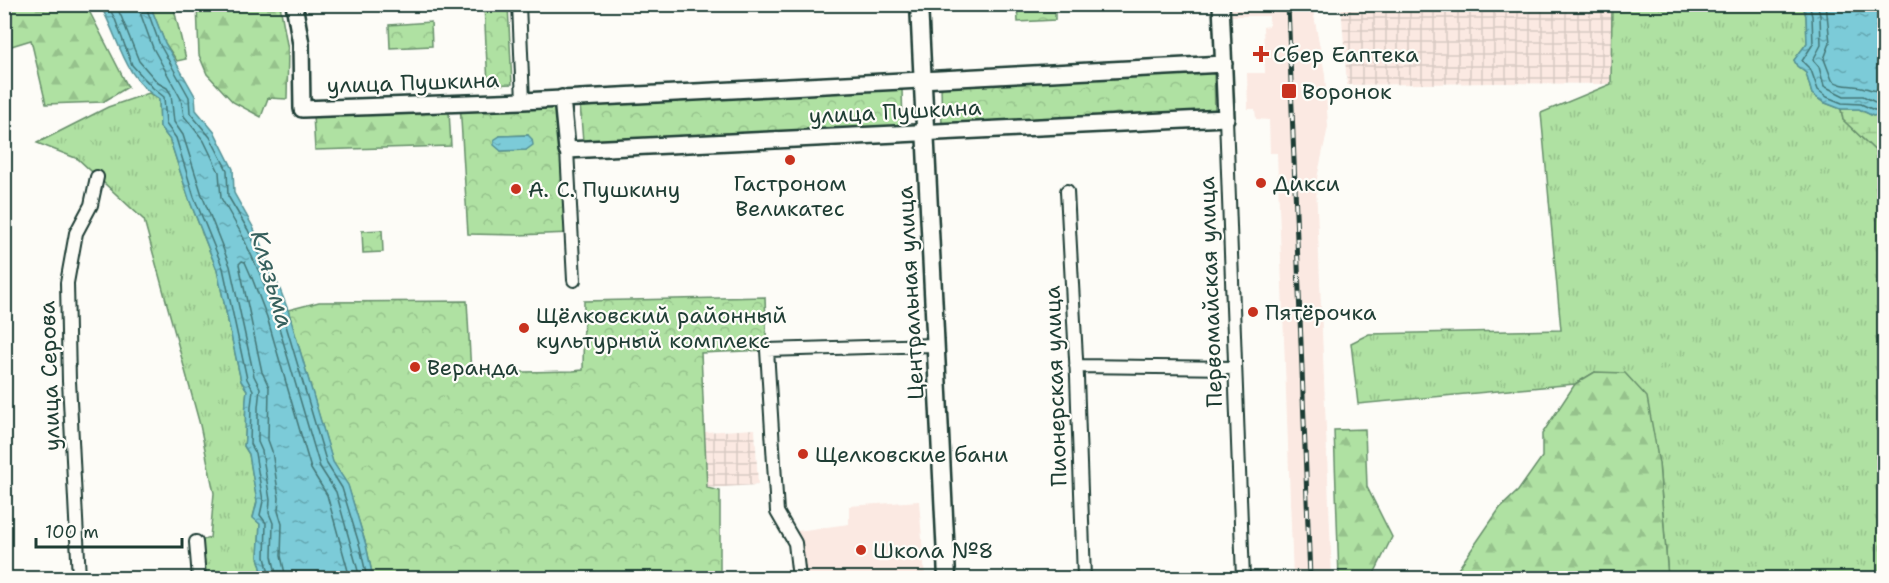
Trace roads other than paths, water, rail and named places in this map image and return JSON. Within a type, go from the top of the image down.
[{"type":"main road","name":"Центральная улица","points":[[919,4],[947,579]]},
{"type":"street","name":"улица Пушкина","points":[[294,4],[301,44],[302,109],[524,101],[1224,64]]},
{"type":"street","points":[[519,4],[524,101]]},
{"type":"street","name":"Первомайская улица","points":[[1221,4],[1243,579]]},
{"type":"street","points":[[569,98],[567,150],[574,280]]},
{"type":"street","name":"улица Пушкина","points":[[567,150],[1226,118]]},
{"type":"street","name":"улица Серова","points":[[78,579],[67,284],[76,233],[91,206],[97,177]]},
{"type":"street","name":"Пионерская улица","points":[[1067,191],[1084,579]]},
{"type":"street","points":[[799,579],[795,543],[777,512],[767,350],[934,345]]},
{"type":"street","points":[[1076,366],[1235,368]]},
{"type":"street","points":[[196,542],[199,579]]},
{"type":"water","name":"Клязьма","points":[[100,5],[150,5],[165,43],[195,96],[196,110],[215,133],[233,169],[234,193],[253,227],[288,310],[333,462],[348,485],[366,545],[373,578],[264,578],[258,557],[260,524],[253,518],[257,502],[249,454],[244,446],[247,390],[241,381],[217,270],[189,199],[170,140],[160,127],[159,99],[147,90],[129,68]]},
{"type":"water","points":[[1803,5],[1884,5],[1884,113],[1873,116],[1859,109],[1841,109],[1823,102],[1812,94],[1806,73],[1797,66],[1794,60],[1807,43],[1806,16]]},
{"type":"water","points":[[528,135],[533,145],[526,150],[501,151],[494,145],[494,140],[500,136]]},
{"type":"railway","points":[[1288,4],[1310,578]]},
{"type":"place","name":"Сбер Еаптека","points":[[1261,54]]},
{"type":"place","name":"Воронок","points":[[1289,91]]},
{"type":"place","name":"Гастроном Великатес","points":[[790,160]]},
{"type":"place","name":"Дикси","points":[[1261,183]]},
{"type":"place","name":"А. С. Пушкину","points":[[516,189]]},
{"type":"place","name":"Пятёрочка","points":[[1253,312]]},
{"type":"place","name":"Щёлковский районный культурный комплекс","points":[[524,328]]},
{"type":"place","name":"Веранда","points":[[415,367]]},
{"type":"place","name":"Щелковские бани","points":[[803,454]]},
{"type":"place","name":"Школа №8","points":[[861,550]]}]
